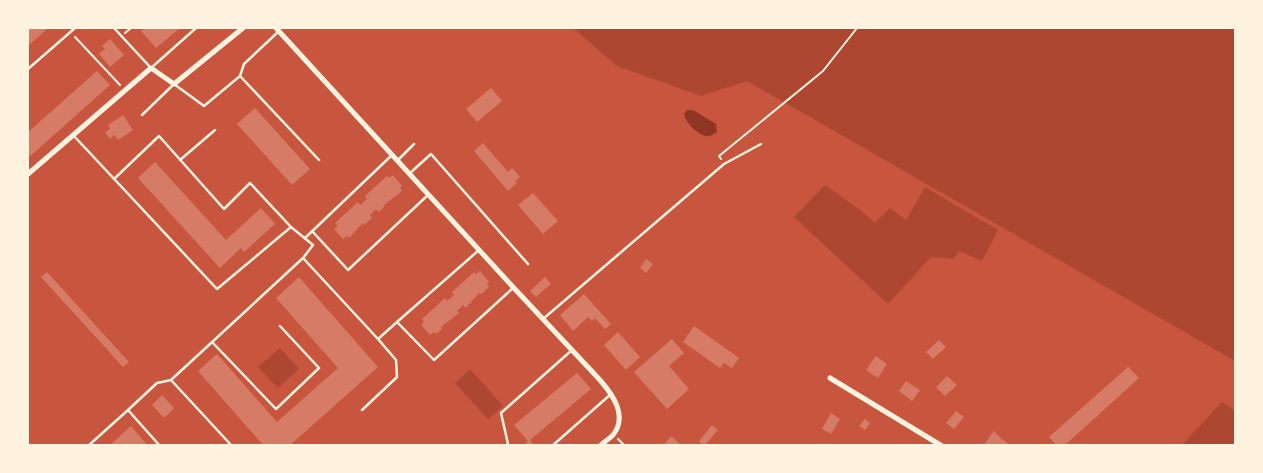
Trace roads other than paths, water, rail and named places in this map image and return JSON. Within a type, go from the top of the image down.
[{"type":"street","points":[[28,174],[151,68],[174,84],[243,28]]},
{"type":"street","points":[[277,30],[611,393],[618,406],[620,419],[613,435],[600,446]]},
{"type":"street","points":[[830,378],[942,446]]},
{"type":"lane","points":[[28,69],[74,28]]},
{"type":"lane","points":[[114,28],[151,68],[196,28]]},
{"type":"lane","points":[[142,115],[174,84],[204,106],[240,76],[244,64],[277,30]]},
{"type":"lane","points":[[240,76],[319,160]]},
{"type":"lane","points":[[180,160],[215,130]]},
{"type":"lane","points":[[73,135],[218,288],[291,227]]},
{"type":"lane","points":[[88,446],[157,383],[171,380],[303,258],[313,245],[291,227],[250,183],[224,209],[159,136],[114,179]]},
{"type":"lane","points":[[397,161],[414,144]]},
{"type":"lane","points":[[543,319],[724,164],[761,144]]},
{"type":"lane","points":[[409,174],[431,154],[528,264]]},
{"type":"lane","points":[[305,238],[392,155]]},
{"type":"lane","points":[[312,231],[348,270],[428,195]]},
{"type":"lane","points":[[378,339],[479,250]]},
{"type":"lane","points":[[303,258],[396,360],[397,377],[362,410]]},
{"type":"lane","points":[[397,322],[434,360],[513,287]]},
{"type":"lane","points":[[212,342],[276,409],[319,368],[280,326]]},
{"type":"lane","points":[[505,446],[508,444],[501,414],[572,350]]},
{"type":"lane","points":[[171,380],[232,446]]},
{"type":"lane","points":[[552,446],[611,393]]},
{"type":"lane","points":[[128,410],[160,446]]}]
